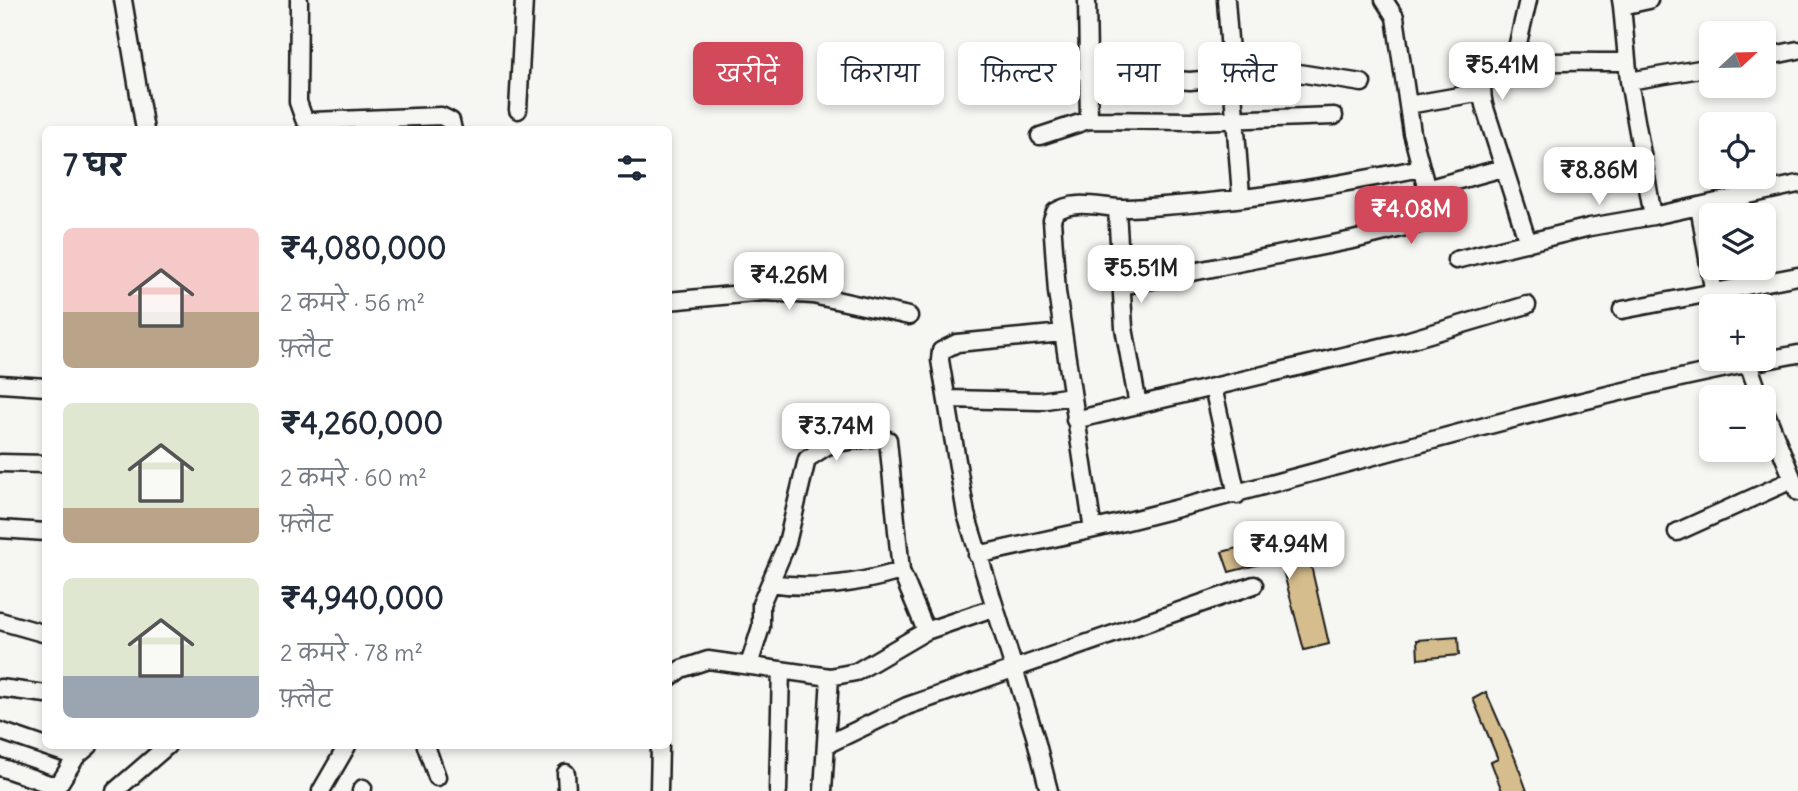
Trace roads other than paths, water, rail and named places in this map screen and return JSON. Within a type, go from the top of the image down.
[{"type":"street","points":[[123,0],[144,126]]},
{"type":"street","points":[[299,0],[298,102],[304,119],[312,121],[441,116],[451,121],[452,126]]},
{"type":"street","points":[[518,110],[524,0]]},
{"type":"street","points":[[1087,0],[1086,74],[1089,120]]},
{"type":"street","points":[[1226,0],[1228,42]]},
{"type":"street","points":[[1122,286],[1423,225],[1430,221],[1433,213],[1408,105],[1395,17],[1384,0]]},
{"type":"street","points":[[1513,65],[1528,0]]},
{"type":"street","points":[[1649,0],[1622,3],[1626,62],[1653,216]]},
{"type":"street","points":[[1776,55],[1798,50]]},
{"type":"street","points":[[1528,243],[1482,92],[1485,76],[1494,68],[1513,65],[1626,62]]},
{"type":"street","points":[[1629,82],[1699,69]]},
{"type":"street","points":[[1301,73],[1362,83]]},
{"type":"street","points":[[1086,74],[1198,80]]},
{"type":"street","points":[[1408,105],[1482,92]]},
{"type":"street","points":[[1233,105],[1241,196]]},
{"type":"street","points":[[1040,136],[1089,120],[1334,116]]},
{"type":"street","points":[[1099,528],[1092,524],[1088,515],[1063,333],[1052,220],[1055,212],[1075,205],[1117,209],[1241,196],[1358,181],[1421,168]]},
{"type":"street","points":[[1426,189],[1503,168]]},
{"type":"street","points":[[1712,203],[1798,184]]},
{"type":"street","points":[[1457,260],[1699,206]]},
{"type":"street","points":[[1117,209],[1124,328],[1138,405]]},
{"type":"street","points":[[1732,294],[1798,275]]},
{"type":"street","points":[[672,301],[764,292],[813,295],[909,316]]},
{"type":"street","points":[[1622,310],[1699,301]]},
{"type":"street","points":[[1075,421],[1406,341],[1527,305]]},
{"type":"street","points":[[1049,791],[1015,669],[977,555],[959,477],[940,360],[941,351],[947,346],[1063,333]]},
{"type":"street","points":[[1776,358],[1798,354]]},
{"type":"street","points":[[977,555],[1237,495],[1699,369]]},
{"type":"street","points":[[0,384],[42,387]]},
{"type":"street","points":[[1213,387],[1237,495]]},
{"type":"street","points":[[948,399],[1040,401],[1072,396]]},
{"type":"street","points":[[749,665],[761,627],[761,604],[787,543],[807,459],[827,446],[877,437],[888,440],[901,571],[926,631]]},
{"type":"street","points":[[1677,532],[1795,486],[1776,438]]},
{"type":"street","points":[[0,463],[42,464]]},
{"type":"street","points":[[0,529],[42,532]]},
{"type":"street","points":[[770,583],[818,587],[845,585],[901,571]]},
{"type":"street","points":[[826,745],[907,706],[1254,585]]},
{"type":"street","points":[[672,676],[681,669],[708,660],[831,677],[868,667],[926,631],[993,608]]},
{"type":"street","points":[[0,621],[42,634]]},
{"type":"street","points":[[778,791],[780,670]]},
{"type":"street","points":[[822,791],[831,677]]},
{"type":"street","points":[[0,688],[42,693]]},
{"type":"street","points":[[0,731],[42,745]]},
{"type":"street","points":[[53,749],[76,757]]},
{"type":"street","points":[[0,767],[62,788],[76,757],[85,749]]},
{"type":"street","points":[[115,791],[164,749]]},
{"type":"street","points":[[321,791],[345,749]]},
{"type":"street","points":[[427,749],[437,777]]},
{"type":"street","points":[[659,791],[660,749]]},
{"type":"street","points":[[566,773],[567,791]]}]
